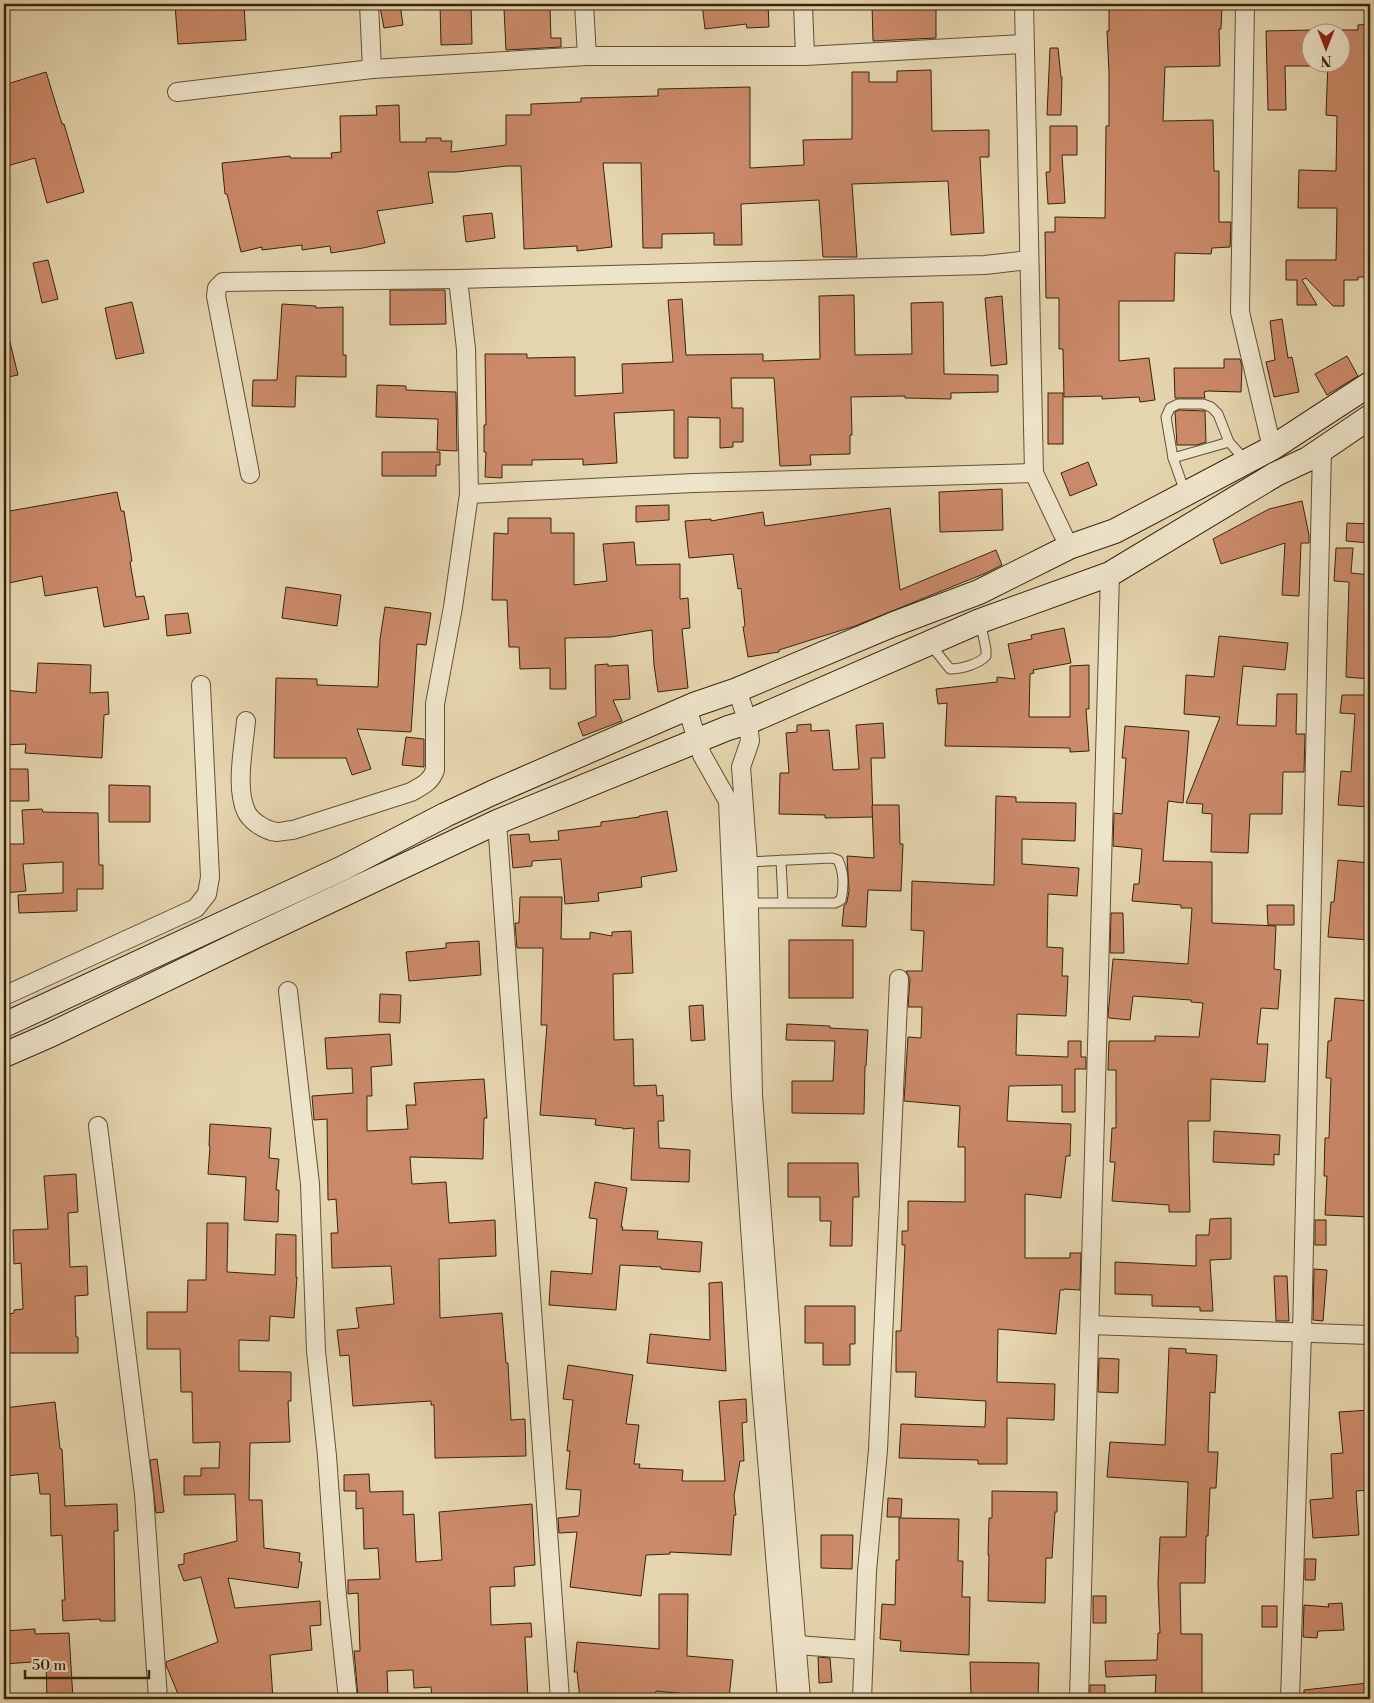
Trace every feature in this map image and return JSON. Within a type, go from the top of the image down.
[{"type":"main road","points":[[4,1025],[343,868],[444,815],[492,793],[687,708],[737,690],[894,624],[979,592],[1069,546],[1115,531],[1272,448],[1370,384]]},
{"type":"main road","points":[[4,1055],[50,1036],[257,935],[497,822],[728,728],[748,722],[980,621],[1110,574],[1276,474],[1308,459],[1370,417]]},
{"type":"street","points":[[369,4],[372,69]]},
{"type":"street","points":[[584,4],[587,56]]},
{"type":"street","points":[[803,4],[805,56]]},
{"type":"street","points":[[1024,4],[1034,473],[1069,546]]},
{"type":"street","points":[[1245,4],[1240,312],[1272,448]]},
{"type":"street","points":[[177,92],[372,69],[587,56],[805,56],[1024,44]]},
{"type":"street","points":[[250,474],[216,296],[217,288],[223,282],[458,279],[985,265],[1029,260]]},
{"type":"street","points":[[246,720],[241,793],[246,812],[260,826],[277,832],[293,830],[411,792],[426,784],[433,777],[436,770],[435,704],[469,494],[466,349],[458,279]]},
{"type":"street","points":[[1290,1699],[1302,1333],[1322,449]]},
{"type":"street","points":[[469,494],[694,483],[1034,473]]},
{"type":"street","points":[[1079,1699],[1110,574]]},
{"type":"street","points":[[4,996],[196,908],[207,894],[210,877],[201,684]]},
{"type":"street","points":[[737,690],[748,722],[750,741],[741,767],[748,862],[748,903],[742,942],[740,1096],[759,1368],[787,1699]]},
{"type":"street","points":[[687,708],[702,755],[728,801],[742,942],[775,1386],[801,1699]]},
{"type":"street","points":[[497,822],[560,1699]]},
{"type":"street","points":[[862,1699],[867,1570],[878,1450],[899,979]]},
{"type":"street","points":[[288,992],[310,1184],[316,1351],[328,1456],[337,1596],[348,1699]]},
{"type":"street","points":[[98,1126],[144,1494],[158,1699]]},
{"type":"street","points":[[1090,1325],[1370,1335]]},
{"type":"street","points":[[797,1645],[864,1650]]},
{"type":"lane","points":[[1185,494],[1174,458],[1166,417],[1170,408],[1178,404],[1203,404],[1211,407],[1218,414],[1229,442],[1246,461]]},
{"type":"lane","points":[[1174,458],[1229,442]]},
{"type":"lane","points":[[929,643],[950,669],[956,669],[982,660],[986,656],[986,649],[980,621]]},
{"type":"lane","points":[[748,862],[832,858],[838,860],[842,867],[841,900],[834,903],[748,903]]},
{"type":"lane","points":[[781,860],[783,902]]},
{"type":"building","points":[[244,4],[246,40],[178,44],[175,5]]},
{"type":"building","points":[[400,4],[403,25],[384,28],[380,7]]},
{"type":"building","points":[[440,4],[471,4],[472,44],[441,45]]},
{"type":"building","points":[[702,4],[768,4],[769,27],[747,28],[746,24],[705,29]]},
{"type":"building","points":[[872,4],[936,4],[936,38],[873,41]]},
{"type":"building","points":[[1109,4],[1222,4],[1221,29],[1219,29],[1220,66],[1165,67],[1163,121],[1213,120],[1214,171],[1219,171],[1219,222],[1231,222],[1230,247],[1212,248],[1211,254],[1175,253],[1174,301],[1119,301],[1119,361],[1149,358],[1155,400],[1140,402],[1139,397],[1102,399],[1102,396],[1064,397],[1063,349],[1059,349],[1059,298],[1046,298],[1045,232],[1055,232],[1055,217],[1105,218],[1106,126],[1109,126],[1107,31],[1109,31]]},
{"type":"building","points":[[550,7],[551,38],[561,38],[561,47],[506,50],[504,9]]},
{"type":"building","points":[[1370,24],[1370,277],[1358,277],[1358,280],[1344,280],[1344,306],[1333,306],[1306,278],[1302,280],[1317,305],[1297,305],[1297,280],[1286,280],[1286,260],[1336,260],[1337,208],[1298,208],[1299,170],[1336,171],[1337,116],[1326,115],[1328,72],[1352,72],[1352,30],[1358,30],[1358,25]]},
{"type":"building","points":[[1302,30],[1302,66],[1285,66],[1286,110],[1268,110],[1266,31]]},
{"type":"building","points":[[1050,48],[1058,48],[1062,77],[1061,115],[1047,115]]},
{"type":"building","points":[[931,70],[932,131],[989,130],[989,157],[980,157],[984,233],[951,235],[948,181],[852,184],[857,257],[823,257],[819,200],[741,204],[742,245],[714,245],[714,233],[662,234],[662,248],[643,248],[641,163],[603,163],[612,247],[577,251],[577,246],[524,249],[521,166],[507,166],[456,172],[428,172],[433,203],[377,211],[385,243],[331,253],[330,246],[302,250],[302,245],[262,250],[262,247],[241,252],[227,194],[225,194],[222,163],[290,156],[290,158],[332,158],[331,153],[341,152],[340,116],[377,115],[376,106],[399,105],[400,142],[426,142],[426,138],[441,138],[441,141],[452,141],[451,152],[506,145],[506,115],[531,115],[531,104],[581,102],[581,98],[658,96],[658,89],[750,87],[750,168],[804,165],[803,140],[852,139],[852,72],[869,72],[869,82],[897,82],[897,71]]},
{"type":"building","points":[[46,72],[84,192],[47,203],[35,158],[7,166],[4,154],[4,85]]},
{"type":"building","points":[[1050,126],[1077,126],[1077,155],[1062,155],[1065,203],[1048,204],[1046,172],[1050,172]]},
{"type":"building","points":[[492,213],[495,238],[466,242],[463,216]]},
{"type":"building","points":[[48,260],[58,299],[42,303],[33,263]]},
{"type":"building","points":[[390,290],[445,290],[446,324],[390,325]]},
{"type":"building","points":[[854,295],[855,355],[912,354],[911,303],[943,302],[944,374],[998,375],[998,392],[951,393],[951,399],[905,398],[905,396],[851,397],[852,435],[850,435],[850,454],[810,455],[811,465],[780,466],[774,378],[731,378],[732,408],[743,408],[743,442],[733,442],[733,447],[720,448],[720,418],[688,417],[688,458],[674,458],[674,410],[614,413],[617,463],[583,465],[583,459],[532,460],[532,465],[502,465],[502,478],[485,477],[485,354],[527,354],[527,358],[575,357],[575,396],[623,393],[622,364],[673,362],[668,300],[682,299],[686,355],[763,354],[763,361],[820,359],[819,296]]},
{"type":"building","points":[[1002,296],[1007,364],[991,366],[985,298]]},
{"type":"building","points":[[132,302],[144,353],[116,359],[105,308]]},
{"type":"building","points":[[282,304],[316,306],[316,308],[343,307],[343,355],[346,355],[346,377],[296,376],[295,407],[252,406],[253,380],[277,380]]},
{"type":"building","points":[[1282,319],[1288,358],[1292,357],[1299,392],[1274,397],[1266,362],[1275,360],[1270,321]]},
{"type":"building","points":[[9,338],[18,375],[4,378],[4,339]]},
{"type":"building","points":[[1347,356],[1358,376],[1327,395],[1315,374]]},
{"type":"building","points":[[1224,359],[1240,359],[1242,366],[1241,392],[1208,391],[1204,392],[1205,398],[1175,398],[1174,368],[1224,368]]},
{"type":"building","points":[[377,385],[406,386],[406,390],[456,392],[457,451],[437,450],[438,419],[376,417]]},
{"type":"building","points":[[1048,393],[1063,393],[1063,444],[1048,444]]},
{"type":"building","points":[[1179,410],[1205,411],[1206,442],[1197,445],[1177,445],[1175,412]]},
{"type":"building","points":[[382,452],[440,452],[440,465],[436,465],[436,476],[382,476]]},
{"type":"building","points":[[1088,462],[1097,485],[1070,496],[1061,473]]},
{"type":"building","points":[[1002,489],[1003,530],[940,532],[939,492]]},
{"type":"building","points":[[117,492],[121,511],[124,511],[136,597],[144,596],[149,619],[104,627],[97,587],[45,596],[42,576],[4,584],[4,512]]},
{"type":"building","points":[[1302,501],[1309,543],[1301,543],[1299,596],[1282,595],[1285,543],[1221,564],[1213,539],[1269,509]]},
{"type":"building","points":[[669,505],[669,520],[636,522],[636,506]]},
{"type":"building","points":[[890,508],[900,590],[996,550],[1002,565],[855,626],[779,650],[779,652],[748,657],[743,627],[745,626],[741,588],[738,589],[733,554],[689,558],[685,521],[711,519],[711,521],[763,512],[765,526]]},
{"type":"building","points":[[508,518],[551,518],[551,533],[574,533],[574,585],[607,581],[603,544],[634,542],[636,565],[680,564],[680,599],[688,598],[690,628],[682,629],[688,688],[658,692],[652,630],[610,637],[565,638],[566,689],[550,689],[550,668],[520,669],[519,647],[509,647],[507,600],[492,600],[494,533],[508,534]]},
{"type":"building","points":[[1347,523],[1370,524],[1370,543],[1346,541]]},
{"type":"building","points":[[1336,548],[1353,548],[1351,573],[1370,575],[1370,679],[1346,677],[1349,582],[1334,581]]},
{"type":"building","points":[[286,587],[341,595],[337,626],[282,618]]},
{"type":"building","points":[[385,607],[431,613],[426,645],[417,644],[411,732],[357,729],[371,769],[352,775],[346,758],[274,758],[276,678],[317,679],[317,685],[378,687],[380,639]]},
{"type":"building","points":[[188,613],[191,633],[167,636],[165,615]]},
{"type":"building","points":[[1064,628],[1071,663],[1033,670],[1034,673],[1030,674],[1029,717],[1070,717],[1070,666],[1089,665],[1089,709],[1086,709],[1089,751],[1070,752],[1070,748],[945,746],[947,703],[938,704],[936,689],[997,682],[997,677],[1015,679],[1008,644],[1032,639],[1031,635]]},
{"type":"building","points":[[1219,636],[1288,643],[1285,670],[1243,666],[1237,725],[1276,726],[1277,694],[1297,694],[1296,734],[1305,734],[1304,772],[1283,772],[1282,814],[1250,814],[1248,853],[1211,852],[1212,814],[1202,813],[1203,804],[1186,803],[1220,717],[1184,714],[1186,675],[1214,677]]},
{"type":"building","points":[[38,663],[91,665],[90,693],[108,692],[109,714],[104,715],[102,758],[25,753],[26,744],[4,745],[4,690],[36,693]]},
{"type":"building","points":[[608,664],[608,666],[628,665],[630,699],[613,700],[622,721],[583,736],[578,723],[596,716],[595,665]]},
{"type":"building","points":[[1342,695],[1370,695],[1370,807],[1338,805],[1341,771],[1351,772],[1355,714],[1340,713]]},
{"type":"building","points":[[883,723],[885,758],[871,758],[873,817],[825,818],[825,815],[779,814],[780,773],[789,773],[786,733],[797,732],[797,725],[811,724],[811,731],[829,730],[833,770],[859,769],[856,725]]},
{"type":"building","points":[[1125,726],[1189,731],[1183,803],[1168,801],[1163,861],[1212,862],[1212,923],[1276,926],[1274,969],[1281,970],[1278,1009],[1261,1008],[1257,1044],[1268,1044],[1265,1082],[1211,1079],[1210,1121],[1188,1121],[1190,1212],[1169,1212],[1169,1205],[1112,1201],[1115,1162],[1110,1162],[1112,1128],[1116,1128],[1116,1070],[1108,1070],[1109,1041],[1155,1041],[1155,1036],[1199,1037],[1203,1003],[1191,1002],[1191,1000],[1133,996],[1130,1020],[1109,1018],[1108,1016],[1113,959],[1188,964],[1192,908],[1181,908],[1181,905],[1132,901],[1134,884],[1139,884],[1142,849],[1113,846],[1114,813],[1122,814],[1126,758],[1122,758]]},
{"type":"building","points":[[406,737],[424,739],[424,767],[402,765]]},
{"type":"building","points":[[4,769],[28,769],[29,801],[4,801]]},
{"type":"building","points":[[109,785],[150,786],[150,822],[109,822]]},
{"type":"building","points":[[996,796],[1016,797],[1016,802],[1076,803],[1075,841],[1022,839],[1022,864],[1079,868],[1077,896],[1048,894],[1047,947],[1063,948],[1062,976],[1068,976],[1066,1016],[1017,1014],[1016,1055],[1068,1057],[1068,1041],[1081,1041],[1081,1057],[1086,1057],[1086,1069],[1075,1069],[1075,1112],[1062,1112],[1062,1085],[1009,1086],[1007,1121],[1071,1124],[1070,1156],[1066,1156],[1061,1198],[1025,1194],[1025,1258],[1070,1258],[1070,1253],[1081,1253],[1080,1290],[1060,1290],[1056,1334],[998,1329],[997,1382],[1055,1384],[1054,1420],[1007,1418],[1007,1464],[978,1464],[978,1460],[899,1458],[901,1424],[985,1427],[986,1401],[915,1397],[916,1372],[896,1372],[896,1331],[901,1331],[905,1245],[902,1245],[902,1231],[908,1231],[908,1201],[965,1202],[965,1147],[958,1147],[960,1106],[904,1101],[908,1037],[921,1038],[922,1007],[908,1007],[910,979],[906,971],[922,971],[924,931],[911,930],[912,881],[994,885]]},
{"type":"building","points":[[872,805],[899,805],[900,844],[903,844],[901,891],[868,890],[866,927],[842,926],[844,906],[847,902],[849,891],[847,856],[874,858]]},
{"type":"building","points":[[42,809],[43,812],[98,813],[99,865],[103,865],[103,889],[77,889],[77,911],[19,913],[18,895],[63,893],[63,862],[23,864],[26,891],[4,893],[4,844],[24,844],[22,810]]},
{"type":"building","points":[[667,811],[677,871],[641,877],[642,887],[598,893],[599,901],[565,904],[561,859],[532,861],[532,866],[513,868],[510,835],[529,834],[530,842],[559,840],[558,831],[601,826],[601,822]]},
{"type":"building","points":[[1338,860],[1370,863],[1370,940],[1328,937],[1331,902],[1334,902]]},
{"type":"building","points":[[520,897],[562,897],[561,939],[590,939],[590,932],[612,936],[612,932],[631,931],[633,973],[613,974],[614,1040],[633,1039],[634,1086],[656,1085],[657,1096],[663,1095],[664,1121],[658,1121],[659,1148],[690,1150],[689,1182],[631,1180],[634,1128],[623,1129],[595,1125],[596,1119],[540,1115],[547,1025],[541,1025],[543,948],[517,948],[515,923],[519,923]]},
{"type":"building","points":[[1267,905],[1294,905],[1294,925],[1268,925]]},
{"type":"building","points":[[1111,913],[1123,913],[1124,953],[1110,953]]},
{"type":"building","points":[[789,940],[853,940],[853,998],[789,998]]},
{"type":"building","points":[[479,941],[481,975],[409,981],[406,952],[446,948],[446,943]]},
{"type":"building","points":[[380,994],[401,995],[400,1023],[379,1022]]},
{"type":"building","points":[[1335,998],[1370,1001],[1370,1217],[1325,1215],[1327,1176],[1324,1176],[1325,1138],[1329,1138],[1331,1078],[1326,1078],[1328,1041],[1331,1041]]},
{"type":"building","points":[[703,1005],[705,1040],[691,1041],[689,1006]]},
{"type":"building","points":[[787,1024],[868,1030],[864,1114],[792,1113],[792,1081],[833,1081],[835,1041],[786,1040]]},
{"type":"building","points":[[390,1034],[392,1065],[371,1067],[372,1096],[367,1096],[367,1131],[408,1129],[406,1105],[416,1105],[414,1083],[484,1079],[487,1118],[484,1118],[483,1159],[410,1157],[412,1184],[446,1182],[449,1223],[495,1220],[496,1256],[439,1259],[440,1318],[502,1313],[506,1363],[508,1363],[511,1420],[525,1419],[526,1456],[435,1458],[434,1405],[431,1405],[431,1401],[353,1406],[349,1355],[340,1356],[337,1330],[359,1328],[356,1308],[394,1304],[391,1266],[332,1268],[331,1233],[338,1233],[336,1199],[328,1200],[327,1119],[314,1120],[312,1096],[353,1093],[352,1068],[327,1069],[325,1038]]},
{"type":"building","points":[[210,1124],[271,1128],[269,1158],[279,1159],[276,1190],[279,1190],[278,1222],[244,1220],[246,1177],[208,1174]]},
{"type":"building","points":[[1214,1131],[1280,1135],[1279,1155],[1274,1154],[1274,1165],[1213,1162]]},
{"type":"building","points":[[788,1163],[858,1163],[859,1197],[853,1197],[852,1246],[830,1246],[831,1221],[820,1221],[820,1197],[788,1197]]},
{"type":"building","points":[[76,1174],[78,1212],[68,1213],[70,1267],[87,1266],[88,1295],[75,1296],[78,1353],[4,1353],[4,1315],[14,1313],[14,1310],[23,1309],[21,1263],[14,1264],[13,1230],[48,1229],[44,1176]]},
{"type":"building","points":[[595,1182],[627,1188],[622,1230],[658,1231],[657,1239],[702,1242],[700,1272],[661,1269],[661,1267],[620,1265],[616,1310],[549,1305],[551,1271],[592,1274],[597,1219],[589,1218]]},
{"type":"building","points":[[1231,1218],[1231,1259],[1210,1260],[1213,1311],[1200,1311],[1200,1307],[1152,1306],[1152,1295],[1115,1294],[1115,1262],[1196,1266],[1196,1235],[1209,1235],[1210,1219]]},
{"type":"building","points":[[1315,1220],[1326,1220],[1326,1245],[1315,1245]]},
{"type":"building","points":[[207,1223],[228,1223],[227,1272],[275,1275],[276,1234],[296,1235],[297,1277],[294,1318],[270,1316],[269,1341],[239,1340],[239,1371],[291,1372],[291,1401],[288,1401],[290,1442],[250,1443],[249,1500],[262,1500],[264,1548],[300,1553],[299,1562],[302,1562],[298,1588],[228,1578],[235,1608],[320,1601],[321,1625],[310,1626],[312,1650],[270,1655],[273,1699],[180,1699],[166,1665],[166,1662],[218,1642],[201,1577],[184,1581],[178,1565],[184,1564],[184,1554],[237,1541],[235,1494],[184,1495],[184,1476],[201,1476],[201,1468],[219,1468],[220,1442],[193,1443],[192,1392],[181,1392],[180,1349],[147,1349],[147,1312],[187,1312],[188,1280],[206,1280]]},
{"type":"building","points":[[1314,1269],[1327,1270],[1323,1321],[1313,1320]]},
{"type":"building","points":[[1274,1276],[1287,1276],[1289,1321],[1276,1321]]},
{"type":"building","points":[[722,1282],[726,1371],[647,1363],[650,1334],[710,1340],[709,1283]]},
{"type":"building","points":[[805,1306],[855,1306],[855,1344],[850,1344],[850,1365],[823,1365],[823,1343],[805,1343]]},
{"type":"building","points":[[1169,1348],[1186,1349],[1186,1353],[1217,1355],[1215,1393],[1210,1392],[1208,1452],[1218,1452],[1216,1488],[1210,1488],[1205,1583],[1180,1583],[1181,1634],[1202,1634],[1202,1699],[1155,1699],[1156,1675],[1106,1677],[1105,1661],[1157,1660],[1158,1633],[1160,1633],[1158,1583],[1160,1537],[1186,1537],[1188,1482],[1107,1477],[1110,1442],[1165,1445]]},
{"type":"building","points":[[1099,1358],[1119,1359],[1118,1393],[1098,1392]]},
{"type":"building","points":[[568,1365],[633,1375],[626,1424],[639,1425],[634,1464],[640,1464],[639,1468],[683,1470],[682,1481],[725,1481],[719,1401],[746,1399],[747,1422],[742,1423],[744,1461],[740,1461],[734,1496],[736,1515],[734,1515],[731,1555],[670,1552],[670,1554],[646,1555],[641,1596],[570,1587],[577,1532],[559,1533],[558,1518],[579,1516],[581,1490],[566,1489],[570,1451],[567,1451],[573,1400],[563,1399]]},
{"type":"building","points":[[55,1402],[60,1449],[62,1449],[65,1506],[117,1504],[118,1531],[114,1531],[115,1621],[100,1621],[100,1619],[63,1621],[62,1600],[65,1600],[62,1535],[51,1536],[50,1494],[40,1494],[38,1473],[4,1476],[4,1408]]},
{"type":"building","points":[[1370,1410],[1370,1490],[1356,1491],[1359,1535],[1313,1538],[1310,1500],[1333,1498],[1331,1454],[1343,1453],[1339,1412]]},
{"type":"building","points":[[157,1459],[164,1512],[156,1513],[150,1460]]},
{"type":"building","points":[[369,1474],[370,1492],[403,1491],[403,1515],[414,1514],[416,1562],[442,1560],[439,1512],[532,1504],[535,1565],[514,1567],[515,1586],[490,1587],[491,1625],[531,1623],[532,1637],[525,1637],[528,1699],[432,1699],[431,1687],[414,1688],[413,1670],[387,1671],[388,1696],[358,1697],[354,1651],[360,1651],[358,1593],[348,1594],[348,1580],[380,1579],[378,1548],[364,1549],[363,1508],[356,1509],[356,1491],[344,1491],[344,1475]]},
{"type":"building","points":[[992,1491],[1057,1492],[1057,1512],[1055,1512],[1052,1558],[1046,1558],[1045,1603],[988,1601],[989,1518],[992,1518]]},
{"type":"building","points":[[888,1498],[902,1499],[901,1517],[887,1517]]},
{"type":"building","points":[[899,1518],[959,1519],[958,1561],[963,1561],[962,1597],[970,1597],[969,1655],[900,1651],[901,1641],[880,1639],[882,1604],[895,1605],[896,1560],[899,1560]]},
{"type":"building","points":[[821,1535],[853,1535],[852,1569],[821,1568]]},
{"type":"building","points":[[1305,1559],[1316,1559],[1315,1580],[1305,1580]]},
{"type":"building","points":[[659,1594],[688,1594],[687,1656],[733,1660],[729,1698],[656,1691],[655,1699],[580,1699],[577,1672],[574,1672],[577,1642],[659,1649]]},
{"type":"building","points":[[1093,1596],[1106,1596],[1106,1623],[1093,1623]]},
{"type":"building","points":[[1342,1603],[1344,1630],[1318,1631],[1317,1638],[1303,1637],[1304,1605],[1329,1607],[1328,1604]]},
{"type":"building","points":[[1262,1606],[1277,1606],[1277,1627],[1262,1627]]},
{"type":"building","points":[[35,1629],[35,1634],[69,1633],[73,1699],[47,1699],[46,1661],[4,1664],[4,1631]]},
{"type":"building","points":[[818,1657],[830,1658],[832,1682],[819,1683]]},
{"type":"building","points":[[970,1662],[1039,1663],[1038,1696],[971,1696]]},
{"type":"building","points":[[1368,1683],[1370,1699],[1304,1699],[1304,1690]]},
{"type":"building","points":[[1090,1685],[1105,1685],[1105,1699],[1090,1699]]}]
